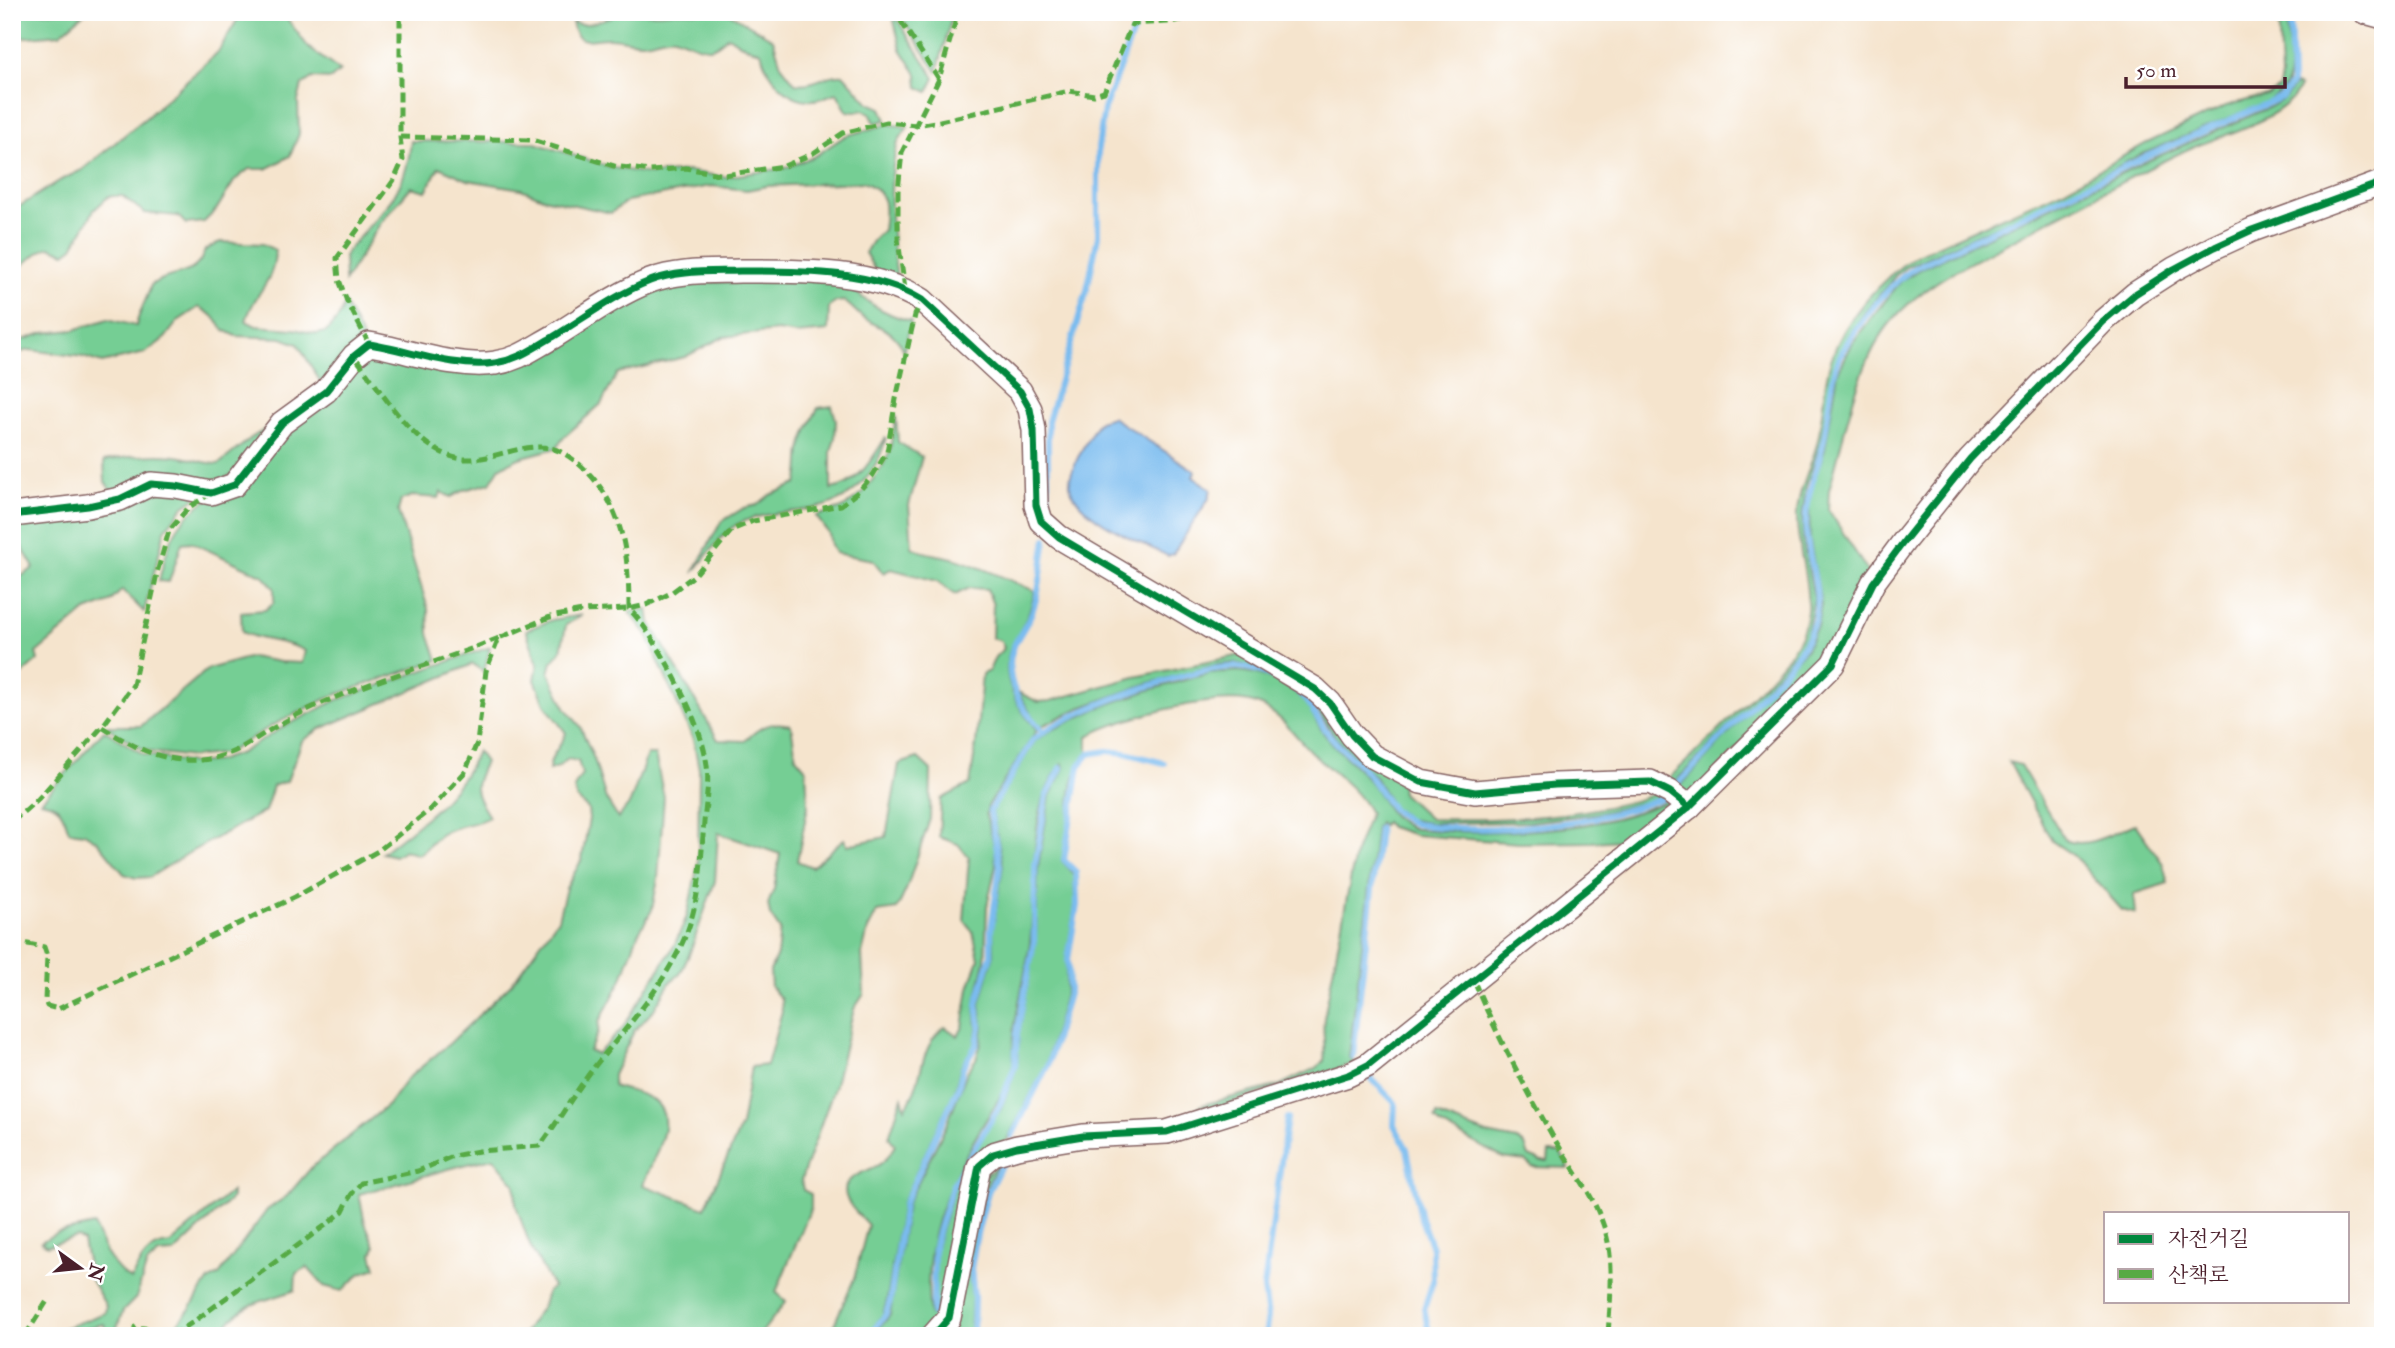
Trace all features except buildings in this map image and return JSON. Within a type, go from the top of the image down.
[{"type":"street","points":[[2365,12],[2383,17]]},
{"type":"street","points":[[933,1336],[949,1318],[972,1191],[979,1166],[993,1154],[1017,1147],[1083,1136],[1167,1132],[1348,1075],[1368,1065],[1689,807],[1833,664],[1873,583],[1905,540],[1970,458],[2102,322],[2135,294],[2215,247],[2252,230],[2383,182]]},
{"type":"street","points":[[12,515],[88,506],[120,499],[151,484],[211,493],[234,485],[282,423],[326,391],[354,356],[369,344],[461,363],[494,363],[521,357],[650,280],[682,272],[810,271],[865,280],[905,289],[922,300],[1020,391],[1030,409],[1034,430],[1035,505],[1041,521],[1059,537],[1315,689],[1330,702],[1352,734],[1372,756],[1422,782],[1446,788],[1475,792],[1555,785],[1650,782],[1670,792],[1689,807]]},
{"type":"green space","points":[[12,12],[86,12],[60,34],[12,38]]},
{"type":"green space","points":[[242,12],[282,12],[309,48],[340,71],[331,79],[312,78],[302,85],[298,101],[299,134],[290,156],[266,169],[249,169],[235,180],[216,210],[204,222],[186,224],[178,216],[145,213],[122,196],[109,196],[94,210],[73,247],[65,253],[50,247],[44,249],[12,273],[12,211],[82,170],[148,116],[218,52]]},
{"type":"green space","points":[[727,12],[773,39],[781,65],[795,83],[802,84],[844,75],[869,103],[881,108],[886,120],[875,123],[870,113],[863,110],[847,111],[837,93],[813,100],[793,96],[772,77],[761,52],[728,36],[710,48],[670,37],[642,42],[609,38],[585,40],[577,35],[572,22],[584,24],[621,14]]},
{"type":"green space","points":[[894,12],[953,12],[937,72],[900,15]]},
{"type":"green space","points":[[2278,12],[2285,12],[2289,71],[2288,80],[2277,96],[2138,156],[2068,193],[1906,267],[1865,312],[1846,340],[1834,367],[1821,441],[1806,487],[1802,516],[1803,541],[1814,599],[1807,634],[1798,650],[1757,697],[1671,786],[1665,782],[1757,691],[1789,655],[1803,630],[1807,587],[1798,529],[1798,505],[1817,444],[1831,360],[1845,330],[1865,301],[1890,275],[1917,255],[2063,190],[2145,144],[2226,106],[2270,94],[2279,88],[2281,76]]},
{"type":"green space","points":[[893,17],[897,19],[935,78],[928,92],[918,87],[917,74],[901,49]]},
{"type":"green space","points":[[2295,85],[2300,87],[2291,99],[2264,119],[2161,162],[1966,265],[1918,295],[1891,322],[1879,339],[1860,380],[1829,490],[1828,509],[1871,577],[1830,653],[1688,800],[1676,791],[1806,649],[1817,626],[1821,604],[1810,541],[1809,506],[1814,480],[1825,450],[1838,372],[1853,342],[1902,280],[2145,162],[2270,107],[2284,99]]},
{"type":"green space","points":[[888,124],[908,127],[898,143],[892,178],[892,231],[897,280],[879,277],[865,253],[883,230],[885,207],[877,190],[863,182],[767,186],[747,190],[711,186],[627,201],[611,213],[543,198],[521,189],[468,180],[439,167],[426,191],[411,187],[381,222],[345,281],[344,256],[396,192],[408,161],[411,141],[532,142],[614,168],[651,174],[688,171],[725,177],[785,168],[815,156],[845,136]]},
{"type":"green space","points":[[220,242],[263,244],[275,250],[268,280],[254,301],[246,321],[256,326],[317,334],[326,332],[337,320],[345,304],[365,343],[324,388],[298,344],[282,338],[236,336],[224,330],[213,316],[199,307],[178,321],[165,338],[145,353],[102,363],[83,357],[30,350],[12,354],[12,341],[43,333],[74,330],[108,319],[136,326],[151,285],[190,270],[196,266],[205,250]]},
{"type":"green space","points":[[843,279],[874,306],[911,321],[904,351],[891,333],[861,316],[844,301],[836,302],[829,307],[828,331],[796,334],[778,331],[723,337],[685,357],[618,373],[601,404],[565,436],[556,448],[519,458],[500,467],[490,483],[464,490],[451,497],[441,492],[439,498],[412,496],[401,500],[398,511],[428,609],[429,633],[438,660],[332,696],[273,725],[227,753],[192,757],[152,752],[105,726],[141,726],[208,669],[251,657],[302,663],[305,651],[242,632],[241,612],[265,610],[274,602],[274,588],[264,576],[191,542],[182,543],[169,582],[159,581],[170,543],[189,514],[211,497],[364,353],[479,369],[650,284]]},
{"type":"green space","points":[[832,406],[836,420],[831,452],[831,489],[841,487],[857,477],[886,437],[877,462],[866,479],[847,496],[832,503],[817,508],[752,518],[736,525],[719,540],[693,573],[721,522],[744,508],[757,505],[770,495],[797,484],[801,450],[810,423],[818,408]]},
{"type":"green space","points":[[896,415],[898,442],[922,457],[909,505],[912,547],[969,563],[1035,591],[1029,613],[1008,657],[1007,669],[1008,680],[1017,702],[1037,730],[988,806],[986,815],[995,848],[996,865],[987,906],[985,961],[975,1005],[975,1045],[961,1066],[955,1090],[902,1203],[883,1314],[867,1336],[829,1336],[854,1279],[868,1225],[849,1203],[846,1186],[854,1177],[885,1160],[895,1145],[889,1137],[902,1097],[905,1108],[915,1088],[925,1054],[936,1035],[945,1027],[958,1036],[963,1027],[969,988],[979,959],[973,932],[964,920],[969,858],[958,844],[939,837],[941,799],[970,784],[982,674],[989,671],[995,657],[1004,648],[1001,641],[992,638],[993,605],[987,589],[969,588],[955,595],[937,581],[891,569],[883,573],[873,560],[835,553],[829,534],[816,516],[842,508],[862,494],[890,451]]},
{"type":"green space","points":[[278,421],[242,468],[215,484],[111,491],[105,482],[104,461],[114,459],[167,455],[219,464],[251,438]]},
{"type":"green space","points":[[151,485],[200,495],[184,506],[165,530],[144,612],[122,590],[110,602],[86,611],[36,653],[38,660],[12,683],[12,582],[34,568],[12,530],[12,518]]},
{"type":"green space","points":[[648,609],[650,622],[718,740],[745,741],[765,726],[777,723],[791,725],[796,757],[806,769],[808,806],[797,861],[812,867],[844,839],[847,845],[886,837],[899,764],[918,758],[931,770],[930,819],[906,890],[897,909],[877,912],[868,929],[862,954],[864,994],[854,1009],[834,1088],[801,1180],[803,1190],[811,1194],[811,1208],[776,1292],[786,1301],[759,1336],[652,1336],[651,1331],[640,1336],[522,1336],[543,1305],[547,1292],[553,1287],[531,1248],[516,1205],[515,1184],[494,1158],[359,1194],[365,1223],[375,1246],[372,1254],[376,1268],[361,1273],[342,1291],[324,1286],[307,1267],[296,1274],[295,1290],[251,1305],[236,1315],[228,1323],[231,1336],[167,1336],[190,1309],[208,1281],[219,1275],[267,1210],[287,1196],[312,1167],[388,1105],[407,1079],[450,1043],[511,984],[558,919],[566,888],[582,859],[589,819],[588,809],[577,799],[574,788],[582,774],[578,761],[568,759],[549,770],[566,733],[546,706],[535,680],[538,664],[526,630],[552,620],[582,615],[566,625],[561,651],[552,662],[549,673],[566,709],[580,726],[594,759],[606,799],[618,818],[630,803],[647,755],[655,755],[664,797],[658,878],[652,910],[638,934],[621,981],[599,1022],[598,1033],[589,1051],[597,1054],[621,1030],[674,946],[687,916],[698,864],[699,769],[693,739],[646,633],[629,612]],"holes":[[[718,833],[780,854],[774,889],[768,904],[770,915],[780,930],[777,955],[770,971],[771,987],[781,999],[782,1011],[767,1065],[751,1067],[741,1126],[705,1208],[643,1185],[662,1136],[663,1113],[657,1103],[645,1096],[613,1086],[613,1075],[634,1031],[653,1011],[671,981],[680,974],[689,955],[715,881]]]},
{"type":"green space","points":[[490,647],[484,672],[473,664],[320,729],[302,741],[287,781],[273,786],[265,811],[150,877],[136,878],[124,874],[97,841],[84,833],[69,831],[60,810],[41,801],[104,730],[143,754],[191,763],[217,761],[241,753],[283,727],[337,700]]},
{"type":"green space","points":[[1250,653],[1298,681],[1391,772],[1401,784],[1402,793],[1430,819],[1538,817],[1624,804],[1659,791],[1664,794],[1646,802],[1601,813],[1529,822],[1429,823],[1408,819],[1392,806],[1375,777],[1336,738],[1309,697],[1267,670],[1235,663],[1216,665],[1146,684],[1077,709],[1042,726],[1035,721],[1018,692],[1038,702],[1050,701],[1135,677]]},
{"type":"green space","points":[[1247,672],[1274,680],[1299,696],[1322,731],[1369,780],[1390,812],[1399,821],[1414,829],[1477,832],[1546,829],[1613,819],[1671,798],[1673,804],[1661,824],[1626,840],[1519,843],[1415,835],[1379,822],[1376,827],[1349,1057],[1355,1063],[1183,1118],[1202,1105],[1280,1085],[1314,1069],[1324,1061],[1324,1018],[1356,850],[1370,813],[1351,788],[1281,720],[1259,705],[1243,701],[1198,703],[1147,714],[1088,736],[1088,752],[1077,768],[1072,785],[1062,861],[1074,874],[1075,905],[1066,961],[1066,990],[1046,1065],[1006,1142],[995,1146],[943,1308],[921,1336],[873,1336],[890,1315],[907,1204],[947,1124],[981,1044],[983,1025],[980,1004],[994,954],[993,929],[1003,865],[992,811],[1035,741],[1050,731],[1098,708],[1210,673]],"holes":[[[1063,764],[1064,768],[1050,796],[1038,867],[1036,940],[1019,1034],[1017,1066],[1001,1109],[986,1129],[955,1186],[936,1247],[936,1310],[930,1315],[929,1265],[946,1196],[1011,1073],[1014,1032],[1030,943],[1038,825],[1051,781]]]},
{"type":"green space","points":[[477,751],[485,762],[476,785],[477,796],[489,817],[446,831],[418,855],[404,850],[395,856],[382,853],[437,808],[459,783]]},
{"type":"green space","points":[[2009,762],[2020,765],[2065,840],[2073,843],[2091,841],[2135,824],[2163,864],[2168,883],[2134,894],[2136,914],[2122,910],[2074,856],[2052,841]]},
{"type":"green space","points":[[1437,1115],[1487,1134],[1517,1140],[1525,1145],[1529,1156],[1541,1161],[1548,1161],[1549,1152],[1560,1152],[1569,1168],[1532,1167],[1525,1161],[1503,1158],[1441,1125],[1435,1119]]},
{"type":"green space","points":[[999,1162],[984,1191],[968,1269],[972,1295],[970,1336],[946,1336],[981,1181]]},
{"type":"green space","points":[[232,1191],[232,1198],[174,1253],[159,1254],[147,1264],[136,1298],[123,1311],[114,1336],[107,1336],[104,1324],[48,1336],[105,1313],[106,1306],[91,1280],[83,1241],[76,1237],[47,1246],[41,1242],[56,1233],[94,1225],[112,1262],[131,1280],[150,1251],[170,1244]]},
{"type":"water","points":[[1112,417],[1195,471],[1193,477],[1211,489],[1209,498],[1173,554],[1168,556],[1111,528],[1084,508],[1075,497],[1070,478],[1076,461],[1099,421]]},
{"type":"waterway","points":[[1048,512],[1048,421],[1087,290],[1098,236],[1098,148],[1104,109],[1135,27],[1133,12]]},
{"type":"waterway","points":[[1676,786],[1788,666],[1809,636],[1817,602],[1806,531],[1808,499],[1824,438],[1837,364],[1850,338],[1870,310],[1916,267],[2143,158],[2282,97],[2292,83],[2290,12]]},
{"type":"waterway","points":[[1043,731],[1021,704],[1012,682],[1010,660],[1036,601],[1046,539]]},
{"type":"waterway","points":[[869,1336],[886,1314],[890,1301],[904,1204],[958,1088],[963,1067],[977,1044],[980,1026],[977,1004],[991,955],[991,930],[1000,866],[990,811],[1033,740],[1049,729],[1100,704],[1190,674],[1242,667],[1277,679]]},
{"type":"waterway","points":[[1296,690],[1336,743],[1367,773],[1392,808],[1415,824],[1475,828],[1541,826],[1607,815],[1663,797]]},
{"type":"waterway","points":[[1012,1136],[1048,1065],[1069,990],[1068,960],[1077,905],[1076,872],[1064,860],[1079,766],[1089,754],[1107,751],[1164,763]]},
{"type":"waterway","points":[[933,1314],[934,1246],[953,1184],[999,1107],[1015,1066],[1017,1034],[1034,941],[1035,865],[1047,795],[1061,768]]},
{"type":"waterway","points":[[1353,1056],[1379,828]]},
{"type":"waterway","points":[[1369,1076],[1395,1103],[1394,1125],[1407,1149],[1421,1219],[1432,1248],[1433,1281],[1424,1309],[1430,1336]]},
{"type":"waterway","points":[[1265,1336],[1268,1317],[1264,1288],[1287,1118]]},
{"type":"waterway","points":[[973,1336],[974,1296],[971,1269],[977,1234],[988,1192],[1003,1162]]},
{"type":"marked path","points":[[369,344],[339,280],[337,258],[394,180],[403,160],[400,137],[400,12]]},
{"type":"marked path","points":[[889,12],[898,17],[939,79]]},
{"type":"marked path","points":[[905,289],[898,240],[898,191],[902,152],[939,79],[958,12]]},
{"type":"marked path","points":[[400,137],[532,140],[614,166],[650,171],[686,168],[724,175],[784,166],[812,154],[843,133],[887,122],[917,125],[1069,91],[1094,95],[1104,92],[1132,24],[1169,22],[1225,12]]},
{"type":"marked path","points":[[12,941],[44,947],[47,956],[45,1000],[47,1006],[58,1009],[295,897],[378,851],[432,808],[465,772],[477,743],[486,671],[499,638],[550,617],[646,605],[671,593],[695,575],[732,530],[753,521],[841,505],[859,491],[887,452],[915,315],[922,300]]},
{"type":"marked path","points":[[134,1336],[135,1327],[178,1332],[193,1322],[330,1222],[343,1211],[361,1183],[418,1171],[453,1156],[540,1146],[587,1077],[659,984],[685,937],[694,909],[707,790],[706,759],[695,723],[676,680],[652,638],[629,609],[625,549],[614,512],[605,495],[579,464],[552,448],[529,448],[470,459],[447,455],[433,448],[407,425],[354,356]]},
{"type":"marked path","points":[[12,822],[38,799],[102,727],[133,685],[169,531],[188,508],[211,493]]},
{"type":"marked path","points":[[102,727],[137,747],[161,756],[187,760],[213,758],[242,748],[312,707],[499,638]]},
{"type":"marked path","points":[[1474,981],[1521,1078],[1552,1135],[1587,1189],[1603,1224],[1611,1265],[1608,1336]]},
{"type":"marked path","points":[[25,1336],[49,1298]]},
{"type":"cycle path","points":[[933,1336],[949,1318],[979,1166],[993,1154],[1017,1147],[1083,1136],[1167,1132],[1348,1075],[1368,1065],[1689,807],[1833,664],[1873,583],[1905,540],[1970,459],[2102,322],[2135,294],[2215,247],[2252,230],[2383,182]]},
{"type":"cycle path","points":[[12,515],[88,506],[120,499],[151,484],[211,493],[234,485],[282,423],[326,391],[354,356],[369,344],[448,361],[495,363],[525,353],[613,299],[661,277],[694,272],[740,271],[809,272],[857,277],[880,282],[922,300],[1020,391],[1030,409],[1034,430],[1036,505],[1041,521],[1059,537],[1315,689],[1330,703],[1352,735],[1372,756],[1421,782],[1475,792],[1555,785],[1650,782],[1670,792],[1689,807]]}]
